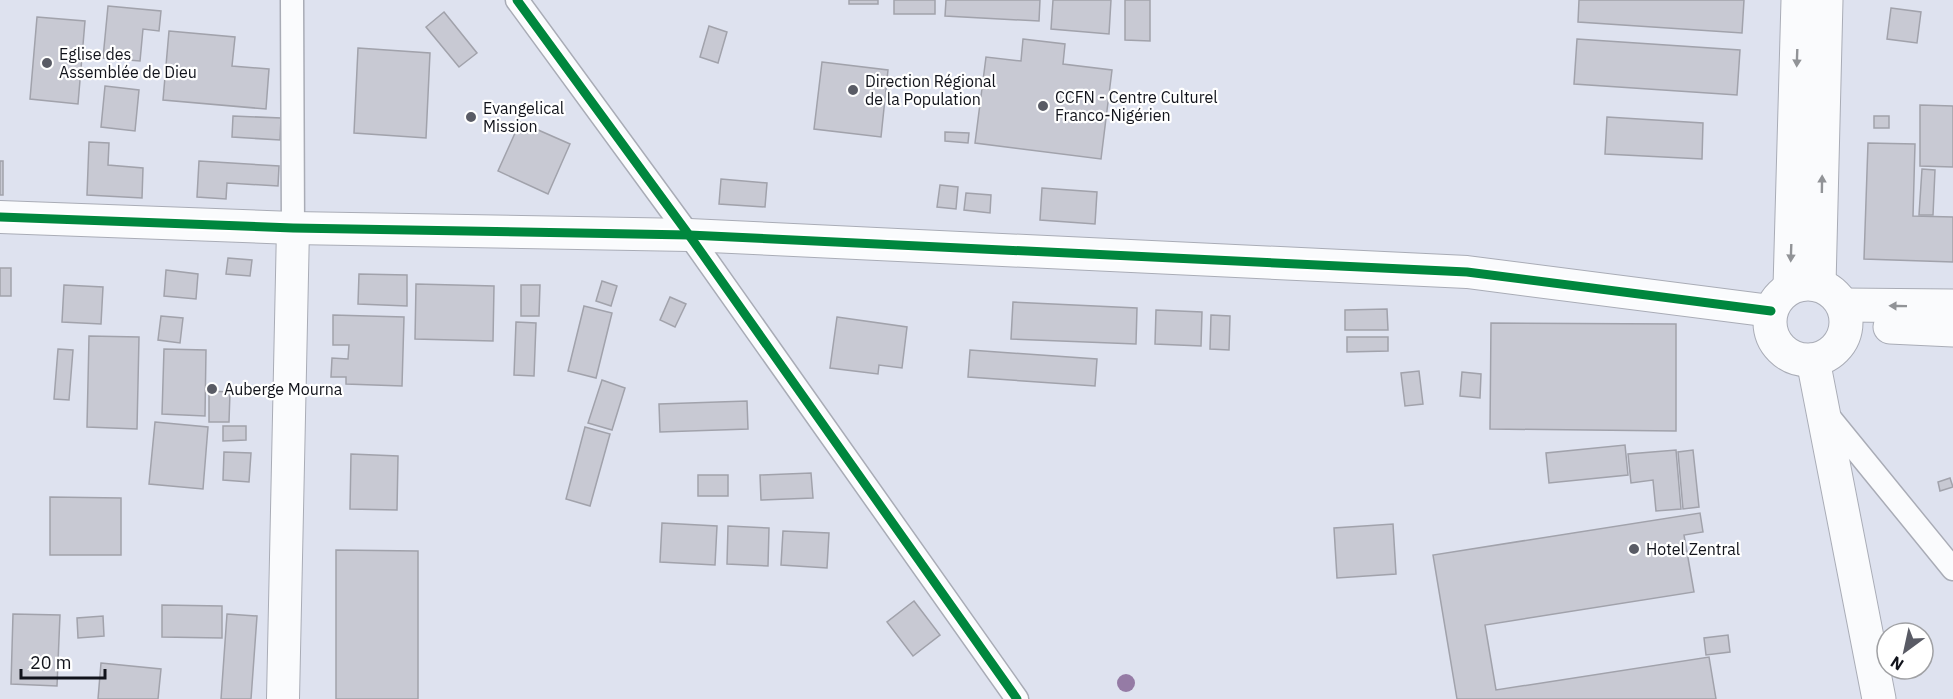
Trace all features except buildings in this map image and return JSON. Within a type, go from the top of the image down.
[{"type":"highway","points":[[1798,0],[1814,302],[1844,335],[1832,352],[1812,360],[1794,357],[1779,346],[1770,323],[1814,302],[1953,306]]},
{"type":"highway","points":[[1814,302],[1826,0]]},
{"type":"highway","points":[[1814,302],[1953,330]]},
{"type":"highway","points":[[1812,360],[1880,699]]},
{"type":"street","points":[[282,699],[293,228],[292,0]]},
{"type":"street","points":[[517,0],[689,235],[1017,699]]},
{"type":"street","points":[[0,217],[293,228],[689,235],[1467,272],[1814,302]]},
{"type":"street","points":[[1823,410],[1953,569]]},
{"type":"cycle path","points":[[517,0],[689,235],[1017,699]]},
{"type":"cycle path","points":[[0,217],[293,228],[689,235],[1467,272],[1771,311]]},
{"type":"place","name":"Eglise des Assemblée de Dieu","points":[[47,63]]},
{"type":"place","name":"Direction Régional de la Population","points":[[853,90]]},
{"type":"place","name":"CCFN - Centre Culturel Franco-Nigérien","points":[[1043,106]]},
{"type":"place","name":"Evangelical Mission","points":[[471,117]]},
{"type":"place","name":"Auberge Mourna","points":[[212,389]]},
{"type":"place","name":"Hotel Zentral","points":[[1634,549]]}]
